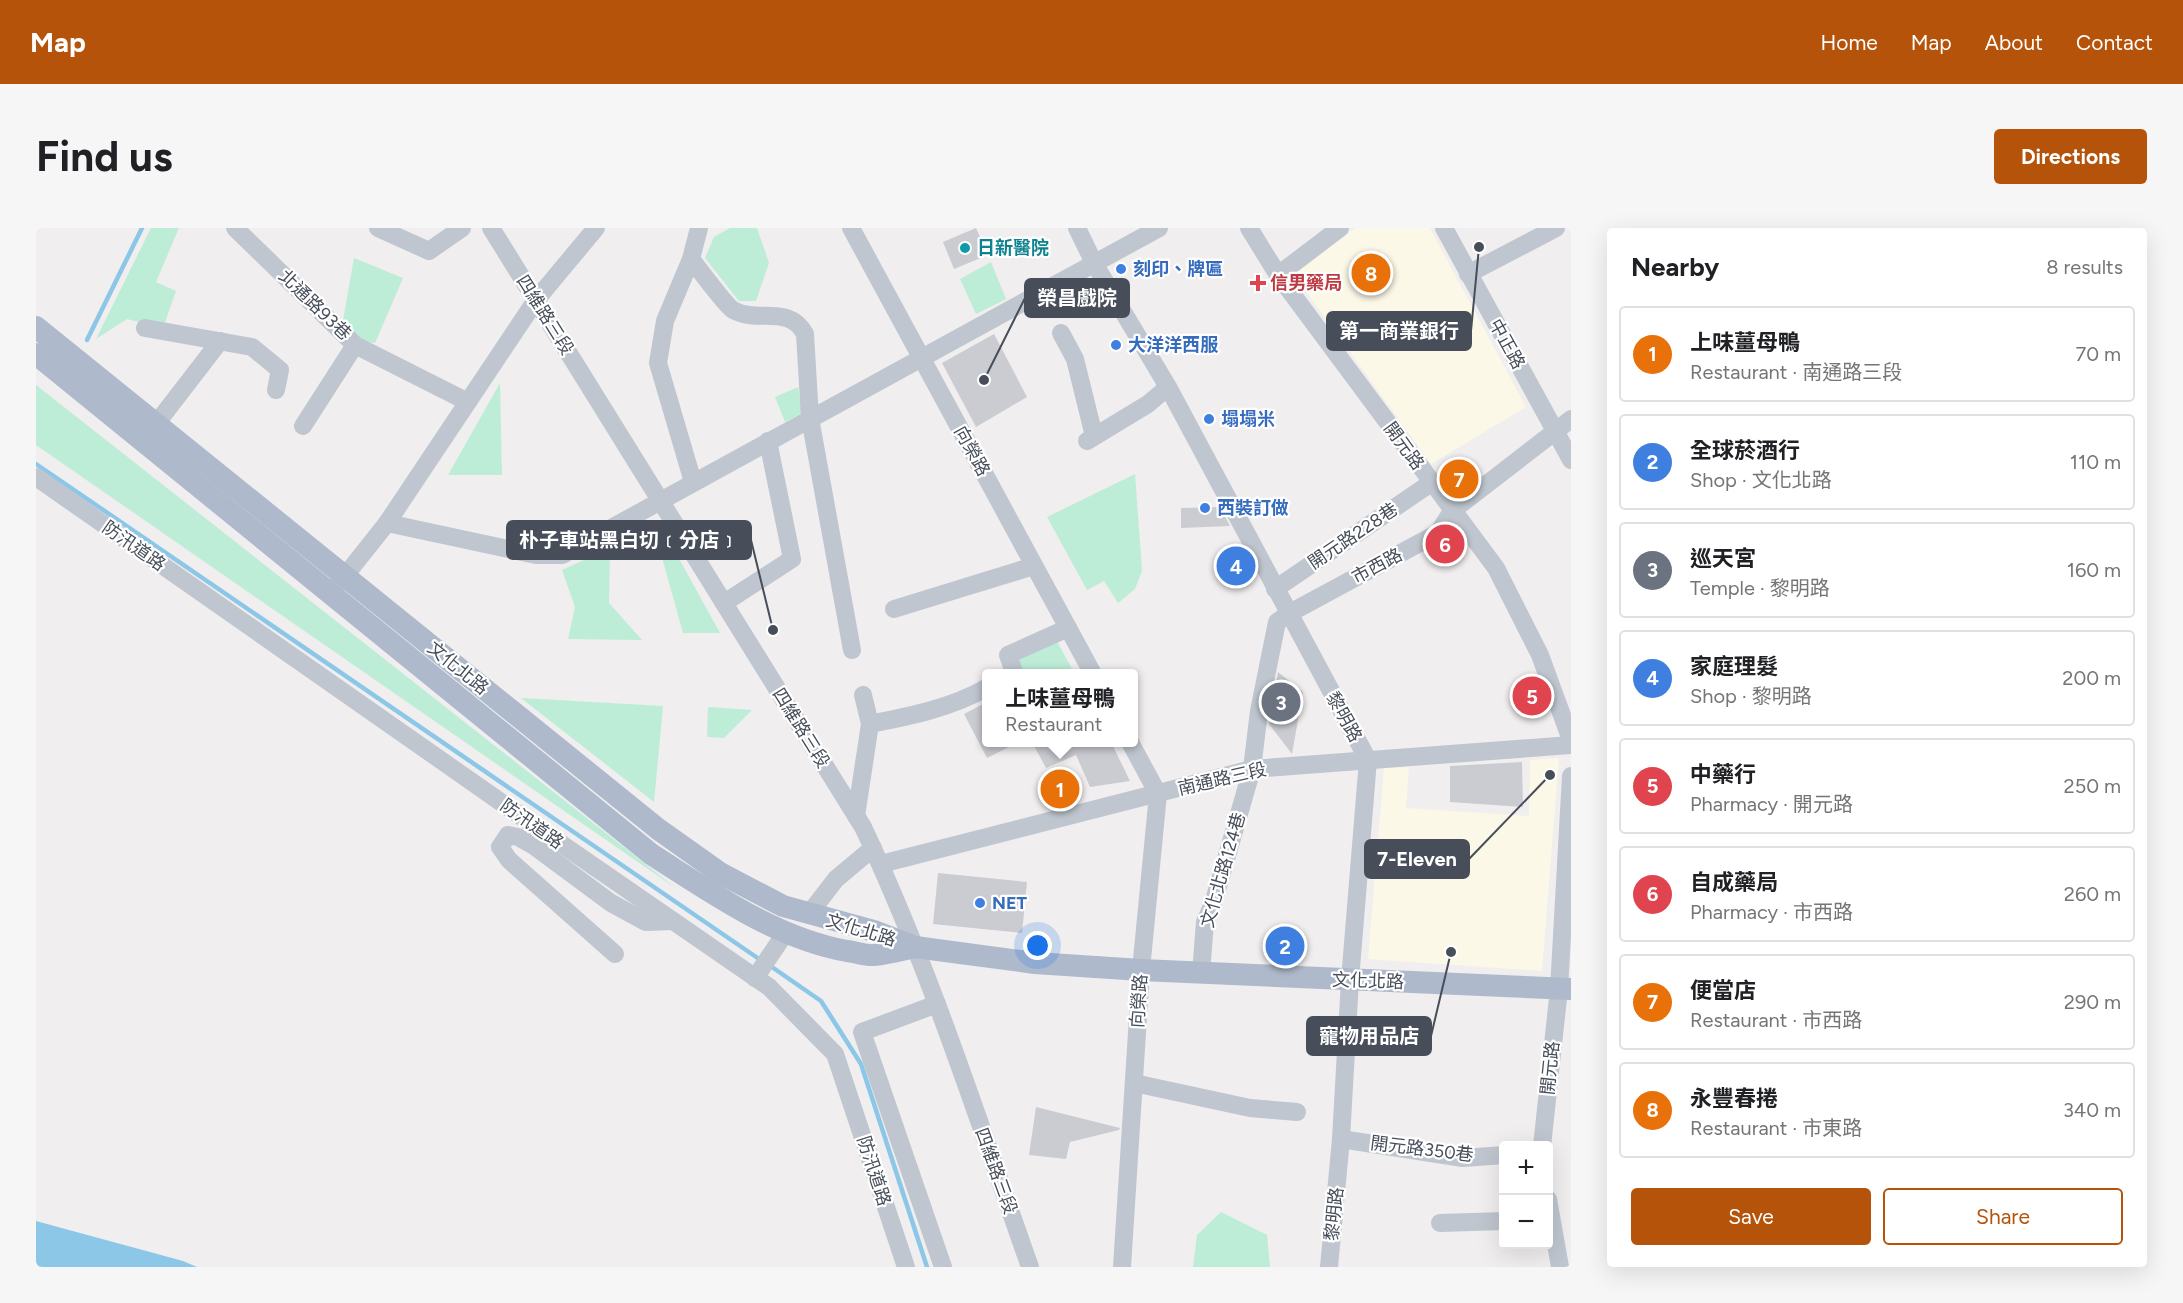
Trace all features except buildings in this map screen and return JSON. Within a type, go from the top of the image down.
[{"type":"main road","name":"文化北路","points":[[36,327],[156,424],[338,585],[651,854],[715,895],[770,926],[831,948],[873,955],[915,947]]},
{"type":"main road","name":"文化北路","points":[[36,354],[658,829],[745,888],[783,906],[874,931],[915,947],[1035,963],[1200,973],[1565,989]]},
{"type":"street","name":"北通路93巷","points":[[235,228],[356,345],[468,402]]},
{"type":"street","points":[[378,228],[429,251],[462,228]]},
{"type":"street","name":"四維路三段","points":[[491,228],[856,816],[873,848],[915,947],[1030,1267]]},
{"type":"street","points":[[338,585],[387,523],[536,300],[596,228]]},
{"type":"street","points":[[693,482],[658,363],[665,321],[692,259],[699,228]]},
{"type":"street","name":"向榮路","points":[[851,228],[1090,669]]},
{"type":"street","name":"黎明路","points":[[1077,228],[1094,263],[1168,387],[1368,760],[1350,980],[1341,1139],[1329,1267]]},
{"type":"street","points":[[387,523],[536,555],[562,555],[1159,228]]},
{"type":"street","name":"開元路","points":[[1248,228],[1278,275],[1496,568],[1539,655],[1571,740]]},
{"type":"street","points":[[1278,275],[1340,228]]},
{"type":"street","name":"中正路","points":[[1444,228],[1571,460]]},
{"type":"street","points":[[1468,274],[1557,228]]},
{"type":"street","points":[[692,259],[732,310],[747,314],[788,318],[800,324],[805,334],[810,418],[852,650]]},
{"type":"street","points":[[145,328],[252,347],[280,370],[276,390]]},
{"type":"street","points":[[1061,333],[1075,359],[1091,439],[1148,404],[1168,387]]},
{"type":"street","points":[[156,424],[220,341]]},
{"type":"street","points":[[303,426],[356,345]]},
{"type":"street","name":"市西路","points":[[1288,614],[1438,533],[1452,511],[1571,419]]},
{"type":"street","points":[[724,603],[792,559],[768,441]]},
{"type":"street","name":"防汛道路","points":[[36,477],[769,987],[835,1054],[906,1267]]},
{"type":"street","name":"開元路228巷","points":[[1275,589],[1431,483]]},
{"type":"street","points":[[894,609],[1034,566]]},
{"type":"street","name":"文化北路124巷","points":[[1200,973],[1204,921],[1213,904],[1252,769],[1259,711],[1277,622],[1288,614]]},
{"type":"street","points":[[1013,669],[1008,655],[1068,628]]},
{"type":"street","points":[[870,724],[922,714],[982,691]]},
{"type":"street","points":[[856,816],[870,724],[863,695]]},
{"type":"street","name":"南通路三段","points":[[881,864],[1252,769],[1571,745]]},
{"type":"street","points":[[1133,747],[1158,794]]},
{"type":"street","name":"開元路","points":[[1543,1141],[1565,989],[1571,776]]},
{"type":"street","name":"向榮路","points":[[1122,1267],[1141,970],[1158,794]]},
{"type":"street","points":[[615,954],[509,860],[500,847],[508,835],[518,837],[534,846],[611,903],[646,922],[673,921]]},
{"type":"street","points":[[809,914],[836,879],[873,848]]},
{"type":"street","points":[[755,978],[786,932]]},
{"type":"street","points":[[936,1004],[862,1032],[943,1267]]},
{"type":"street","points":[[1134,1083],[1250,1108],[1297,1112]]},
{"type":"street","name":"開元路350巷","points":[[1341,1139],[1463,1158],[1499,1155]]},
{"type":"street","points":[[1440,1223],[1499,1221]]},
{"type":"street","points":[[1553,1230],[1563,1260]]},
{"type":"shaded area","points":[[1355,228],[1430,228],[1526,407],[1431,464],[1294,275]]},
{"type":"shaded area","points":[[1559,758],[1542,971],[1368,959],[1384,768],[1409,767],[1406,808],[1529,816],[1530,760]]},
{"type":"green space","points":[[151,228],[179,228],[156,282],[176,291],[163,328],[127,319],[96,339]]},
{"type":"green space","points":[[730,228],[757,228],[769,263],[756,301],[739,301],[705,258],[714,237]]},
{"type":"green space","points":[[354,258],[403,278],[375,343],[357,340],[343,320]]},
{"type":"green space","points":[[991,262],[1006,299],[976,314],[960,279]]},
{"type":"green space","points":[[500,383],[502,475],[448,475]]},
{"type":"green space","points":[[36,385],[677,889],[36,445]]},
{"type":"green space","points":[[798,387],[802,413],[785,422],[775,397]]},
{"type":"green space","points":[[1135,474],[1142,571],[1135,589],[1118,603],[1104,581],[1087,590],[1047,517]]},
{"type":"green space","points":[[672,546],[720,633],[683,633],[661,554]]},
{"type":"green space","points":[[610,548],[609,603],[642,640],[568,639],[575,607],[562,570]]},
{"type":"green space","points":[[1056,639],[1072,669],[1014,669],[1010,658]]},
{"type":"green space","points":[[521,698],[663,706],[654,802]]},
{"type":"green space","points":[[708,707],[752,710],[724,738],[707,737]]},
{"type":"green space","points":[[1221,1212],[1267,1235],[1270,1267],[1193,1267],[1197,1235]]},
{"type":"water","points":[[36,1221],[183,1261],[197,1267],[36,1267]]},
{"type":"waterway","points":[[87,340],[142,228]]},
{"type":"waterway","points":[[36,464],[762,961]]},
{"type":"waterway","points":[[769,965],[821,1001],[861,1064],[927,1267]]},
{"type":"place","name":"第一商業銀行","points":[[1479,247]]},
{"type":"place","name":"日新醫院","points":[[965,248]]},
{"type":"place","name":"刻印、牌匾","points":[[1121,269]]},
{"type":"place","name":"永豐春捲","points":[[1371,273]]},
{"type":"place","name":"信男藥局","points":[[1258,283]]},
{"type":"place","name":"大洋洋西服","points":[[1116,345]]},
{"type":"place","name":"榮昌戲院","points":[[984,380]]},
{"type":"place","name":"塌塌米","points":[[1209,419]]},
{"type":"place","name":"便當店","points":[[1459,479]]},
{"type":"place","name":"西裝訂做","points":[[1205,508]]},
{"type":"place","name":"自成藥局","points":[[1445,544]]},
{"type":"place","name":"家庭理髮","points":[[1236,566]]},
{"type":"place","name":"朴子車站黑白切﹝分店﹞","points":[[773,630]]},
{"type":"place","name":"中藥行","points":[[1532,696]]},
{"type":"place","name":"巡天宮","points":[[1281,702]]},
{"type":"place","name":"7-Eleven","points":[[1550,775]]},
{"type":"place","name":"上味薑母鴨","points":[[1060,789]]},
{"type":"place","name":"NET","points":[[980,903]]},
{"type":"place","name":"全球菸酒行","points":[[1285,946]]},
{"type":"place","name":"寵物用品店","points":[[1451,952]]}]
